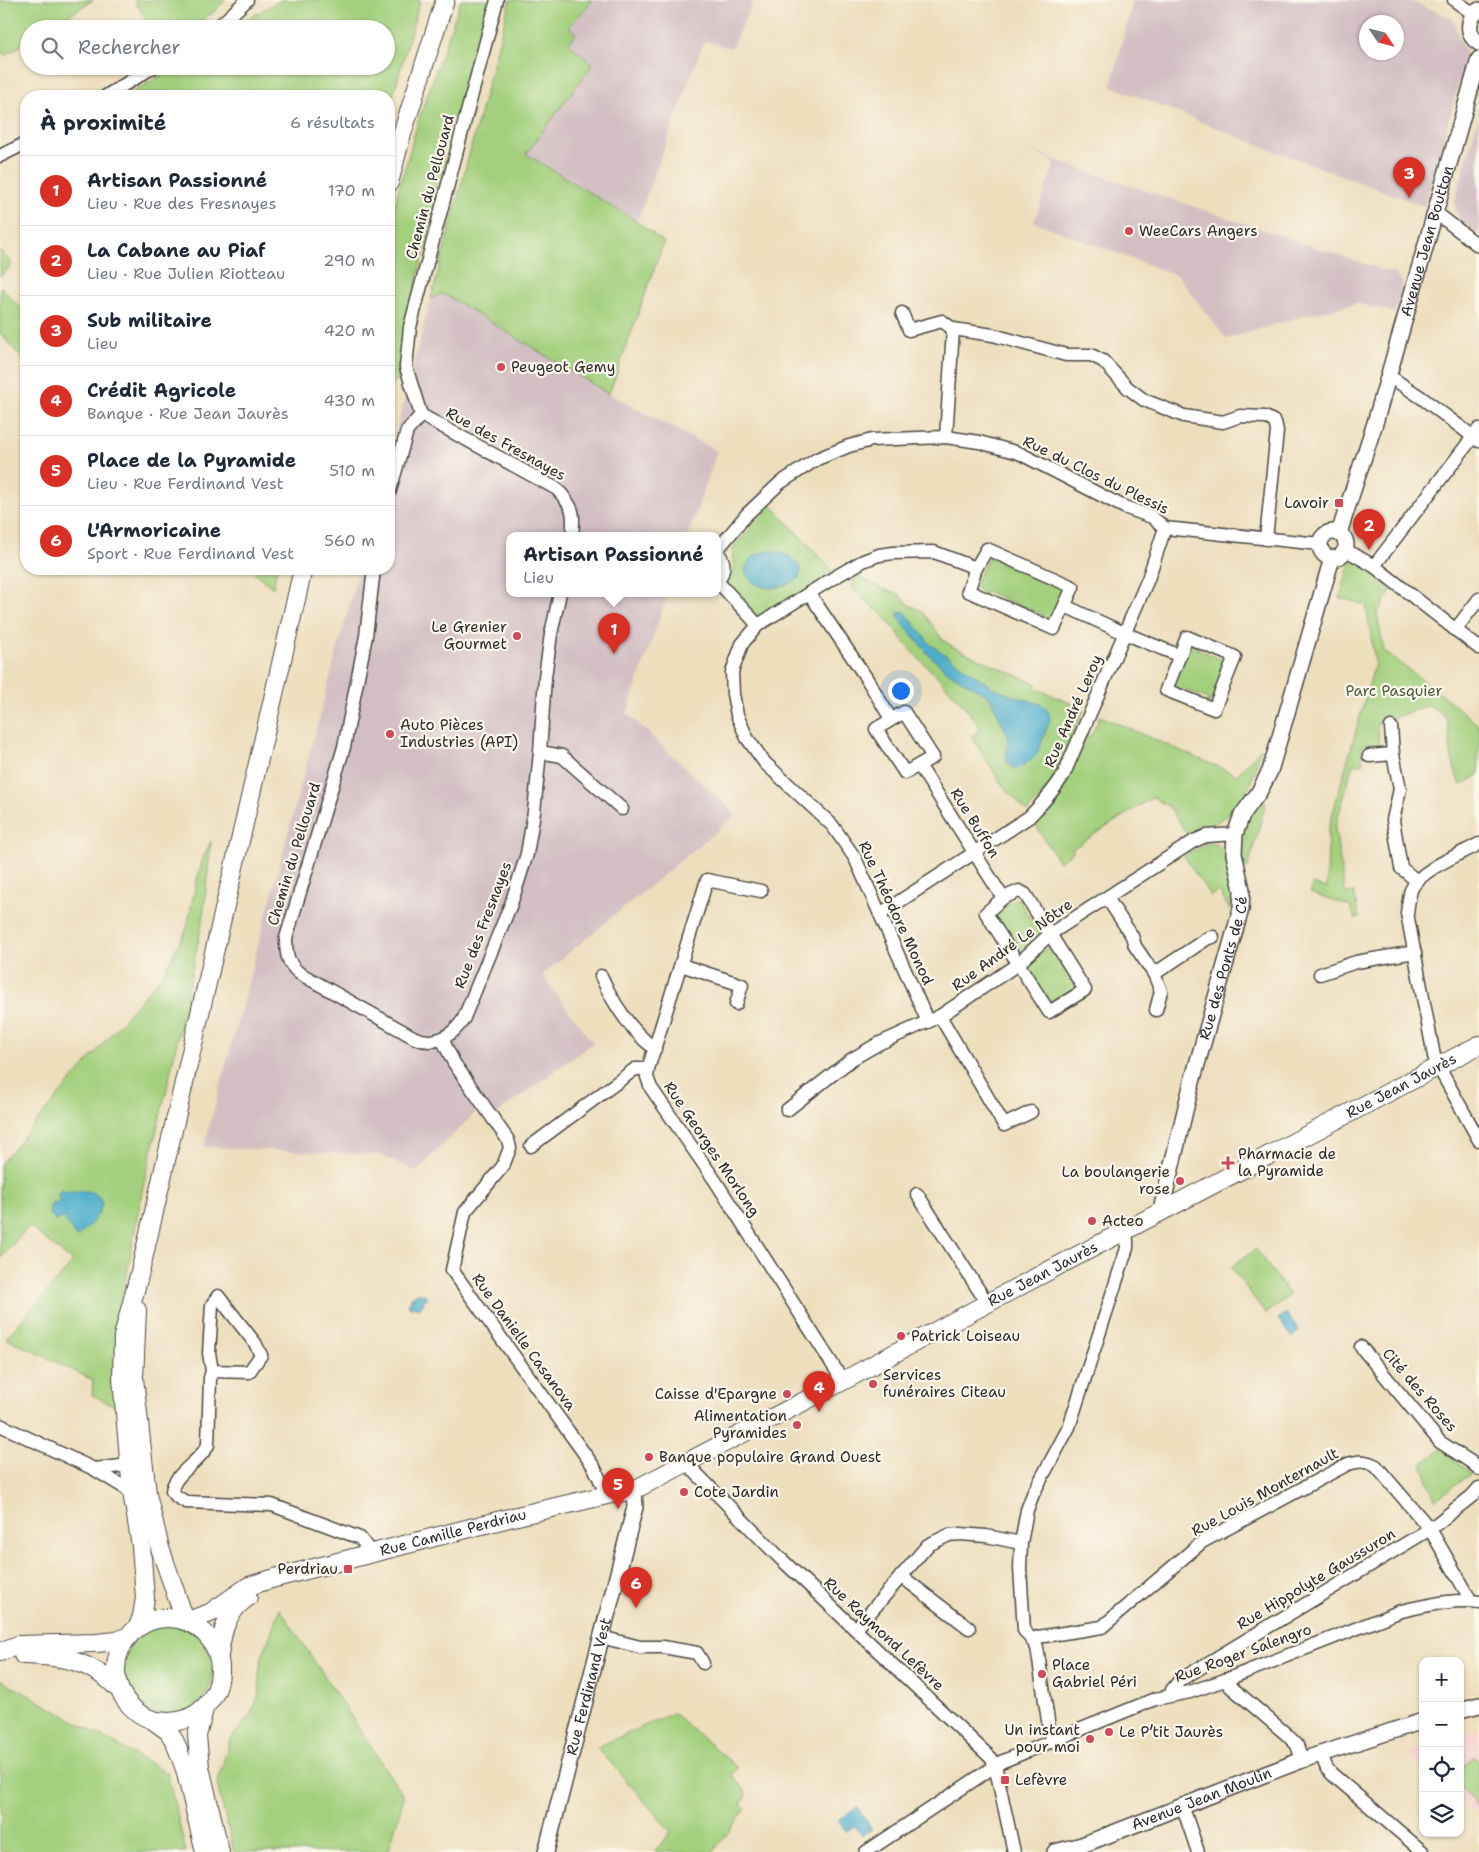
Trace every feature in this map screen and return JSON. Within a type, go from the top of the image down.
[{"type":"main road","points":[[395,160],[445,0]]},
{"type":"main road","points":[[186,1621],[130,1465],[122,1379],[122,1336],[137,1288],[302,575]]},
{"type":"main road","name":"Rue Jean Jaurès","points":[[634,1490],[1479,1045]]},
{"type":"main road","points":[[0,1653],[18,1645],[116,1641],[133,1631],[154,1619],[170,1617],[186,1621],[201,1629],[212,1641],[219,1656],[221,1670],[219,1685],[213,1698],[204,1709],[193,1717],[180,1722],[167,1723],[142,1717],[132,1710],[118,1689],[115,1676],[116,1661],[120,1648],[133,1631],[142,1616],[145,1598],[134,1378],[137,1288]]},
{"type":"main road","name":"Rue Camille Perdriau","points":[[186,1621],[210,1613],[249,1586],[275,1578],[607,1495],[634,1490]]},
{"type":"main road","name":"Rue Camille Perdriau","points":[[219,1656],[223,1627],[237,1604],[275,1578]]},
{"type":"main road","points":[[0,1653],[43,1656],[90,1666],[100,1672],[118,1689]]},
{"type":"main road","points":[[204,1709],[197,1736],[200,1767],[220,1852]]},
{"type":"main road","points":[[154,1721],[168,1731],[175,1742],[185,1768],[205,1852]]},
{"type":"street","points":[[226,20],[247,0]]},
{"type":"street","name":"Chemin du Pellouard","points":[[421,415],[406,367],[410,327],[497,0]]},
{"type":"street","points":[[1454,0],[1476,12],[1470,23],[1470,32],[1479,43]]},
{"type":"street","name":"Avenue Jean Boutton","points":[[1339,533],[1376,423],[1479,59]]},
{"type":"street","points":[[116,90],[140,75]]},
{"type":"street","points":[[0,156],[20,146]]},
{"type":"street","points":[[1435,212],[1479,246]]},
{"type":"street","points":[[902,313],[909,330],[942,321],[953,329],[993,335],[1066,355],[1090,355],[1103,361],[1128,388],[1144,400],[1184,416],[1223,422],[1240,416],[1265,417],[1275,422],[1277,431],[1266,540]]},
{"type":"street","points":[[946,437],[953,329]]},
{"type":"street","points":[[1374,566],[1477,436],[1389,376]]},
{"type":"street","points":[[395,473],[407,431],[421,415]]},
{"type":"street","name":"Rue des Fresnayes","points":[[421,415],[557,489],[570,504],[574,519],[572,532]]},
{"type":"street","name":"Rue du Clos du Plessis","points":[[721,547],[747,514],[780,483],[817,460],[849,446],[872,440],[946,437],[979,442],[1019,454],[1124,507],[1152,517],[1165,528],[1266,540],[1320,544]]},
{"type":"street","name":"Rue André Leroy","points":[[880,914],[1029,817],[1047,800],[1064,776],[1148,579],[1165,528]]},
{"type":"street","points":[[1329,532],[1339,533],[1346,539],[1346,550],[1341,556],[1332,558],[1324,555],[1320,544],[1321,539],[1329,532]]},
{"type":"street","points":[[987,548],[1073,587],[1065,606],[1054,629],[968,592],[976,568],[987,548]]},
{"type":"street","points":[[1346,550],[1374,566],[1479,648]]},
{"type":"street","name":"Rue Théodore Monod","points":[[928,1022],[866,879],[844,841],[832,825],[765,763],[748,738],[737,715],[733,694],[732,672],[742,644],[758,625],[849,568],[879,556],[911,552],[934,552],[976,568]]},
{"type":"street","points":[[721,558],[724,570],[721,576]]},
{"type":"street","name":"Rue des Ponts de Cé","points":[[1163,1211],[1162,1206],[1176,1144],[1241,910],[1242,890],[1234,854],[1234,834],[1242,815],[1259,792],[1270,771],[1332,558]]},
{"type":"street","name":"Chemin du Pellouard","points":[[373,575],[366,636],[344,747],[286,938],[286,955],[291,966],[299,973],[414,1038],[430,1041],[442,1039]]},
{"type":"street","points":[[721,585],[758,625]]},
{"type":"street","points":[[809,593],[867,679],[891,719]]},
{"type":"street","name":"Rue des Fresnayes","points":[[442,1039],[455,1030],[463,1020],[512,904],[528,846],[534,812],[545,678],[551,634],[559,597]]},
{"type":"street","points":[[1455,630],[1479,599]]},
{"type":"street","points":[[1065,606],[1180,656]]},
{"type":"street","points":[[1187,637],[1235,657],[1214,710],[1166,690],[1180,656],[1187,637]]},
{"type":"street","points":[[904,712],[933,757],[905,773],[876,729],[891,719],[904,712]]},
{"type":"street","points":[[1391,727],[1393,754],[1400,790],[1393,820],[1401,868],[1417,881]]},
{"type":"street","points":[[540,752],[562,756],[622,810]]},
{"type":"street","points":[[1369,756],[1393,754]]},
{"type":"street","name":"Rue Buffon","points":[[919,765],[1003,898]]},
{"type":"street","name":"Rue André Le Nôtre","points":[[787,1110],[852,1058],[940,1016],[1018,964],[1050,934],[1194,841],[1206,836],[1234,834]]},
{"type":"street","points":[[1479,844],[1428,872],[1417,881],[1411,889],[1407,913],[1434,1056],[1479,1140]]},
{"type":"street","name":"Rue Georges Morlong","points":[[761,891],[707,880],[647,1077],[651,1088],[716,1182],[843,1381]]},
{"type":"street","points":[[1019,891],[1025,894],[1050,934],[1085,990],[1049,1012],[986,914],[1003,898],[1019,891]]},
{"type":"street","points":[[1107,898],[1154,974],[1161,991],[1156,1010]]},
{"type":"street","points":[[1154,974],[1208,938],[1213,937]]},
{"type":"street","points":[[1320,974],[1356,962],[1415,952]]},
{"type":"street","points":[[681,965],[742,985],[736,1004]]},
{"type":"street","points":[[601,976],[609,994],[641,1039],[655,1049]]},
{"type":"street","points":[[940,1016],[1004,1125],[1030,1112]]},
{"type":"street","name":"Rue Danielle Casanova","points":[[442,1039],[454,1063],[508,1140],[510,1148],[503,1166],[465,1212],[452,1270],[594,1466],[607,1495]]},
{"type":"street","points":[[531,1146],[635,1069],[648,1069]]},
{"type":"street","points":[[917,1194],[988,1303]]},
{"type":"street","points":[[1051,1741],[1037,1647],[1024,1630],[1020,1570],[1021,1543],[1027,1510],[1033,1494],[1069,1428],[1096,1348],[1127,1248],[1124,1231]]},
{"type":"street","points":[[212,1370],[249,1372],[261,1355],[255,1343],[218,1296],[212,1305],[210,1353],[212,1370],[210,1378],[208,1445],[203,1455],[172,1484],[172,1491],[177,1497],[186,1502],[272,1505],[360,1538],[372,1554]]},
{"type":"street","name":"Cité des Roses","points":[[1361,1347],[1440,1442],[1479,1469]]},
{"type":"street","points":[[0,1425],[94,1468],[139,1493]]},
{"type":"street","name":"Rue Louis Monternault","points":[[1033,1641],[1038,1638],[1102,1627],[1202,1542],[1348,1464],[1360,1461],[1369,1461],[1376,1466],[1430,1529],[1468,1595],[1474,1601]]},
{"type":"street","name":"Rue Raymond Lefèvre","points":[[688,1463],[780,1558],[991,1758],[1014,1852]]},
{"type":"street","points":[[94,1468],[130,1465]]},
{"type":"street","name":"Rue Hippolyte Gaussuron","points":[[1172,1696],[1172,1690],[1180,1680],[1430,1529],[1472,1496],[1479,1488]]},
{"type":"street","name":"Rue Ferdinand Vest","points":[[546,1852],[635,1507],[634,1490]]},
{"type":"street","points":[[856,1629],[928,1545],[949,1535],[960,1534],[986,1536],[1021,1543]]},
{"type":"street","points":[[901,1576],[969,1628]]},
{"type":"street","name":"Rue Roger Salengro","points":[[866,1852],[994,1766],[1051,1741],[1155,1699],[1190,1692],[1225,1680],[1401,1611],[1422,1606],[1474,1601]]},
{"type":"street","points":[[601,1637],[640,1647],[663,1647],[697,1653],[702,1664]]},
{"type":"street","points":[[1225,1680],[1297,1745],[1302,1760]]},
{"type":"street","points":[[1464,1709],[1479,1705]]},
{"type":"street","name":"Avenue Jean Moulin","points":[[1055,1852],[1077,1848],[1182,1805],[1302,1760],[1419,1722]]},
{"type":"street","points":[[1321,1754],[1327,1769],[1423,1852]]},
{"type":"street","points":[[1182,1805],[1198,1852]]},
{"type":"shaded area","points":[[593,0],[754,0],[731,48],[704,41],[637,221],[526,154],[593,64],[568,43],[569,28]]},
{"type":"shaded area","points":[[1133,0],[1407,0],[1450,17],[1455,24],[1458,38],[1465,50],[1463,70],[1424,206],[1269,149],[1111,86]]},
{"type":"shaded area","points":[[1479,115],[1479,235],[1458,218],[1454,203]]},
{"type":"shaded area","points":[[1024,147],[1066,164],[1395,274],[1403,284],[1395,313],[1357,303],[1303,316],[1226,339],[1178,276],[1034,222],[1055,162]]},
{"type":"shaded area","points":[[441,294],[449,297],[609,394],[717,451],[689,532],[506,532],[506,597],[667,597],[627,713],[736,815],[542,975],[593,1043],[495,1115],[485,1103],[416,1172],[380,1155],[204,1147],[357,575],[395,575],[395,434],[431,299]]},
{"type":"shaded area","points":[[1479,1729],[1479,1816],[1464,1804],[1464,1734]]},
{"type":"shaded area","points":[[1419,1748],[1419,1766],[1408,1756],[1413,1750]]},
{"type":"green space","points":[[0,0],[93,0],[61,20],[20,20],[20,46],[5,56],[0,49]]},
{"type":"green space","points":[[134,0],[226,0],[214,12],[202,20],[146,20]]},
{"type":"green space","points":[[281,0],[420,0],[395,90],[137,90],[161,75],[395,75],[395,20],[246,20]]},
{"type":"green space","points":[[461,0],[490,0],[459,113],[449,120],[441,152],[446,165],[402,340],[398,379],[395,381],[395,205],[418,122]]},
{"type":"green space","points":[[510,0],[593,0],[569,27],[576,34],[568,43],[593,64],[526,154],[636,221],[664,242],[609,394],[449,297],[441,294],[431,299]]},
{"type":"green space","points":[[0,250],[12,264],[0,277]]},
{"type":"green space","points":[[0,286],[20,308],[20,356],[0,333]]},
{"type":"green space","points":[[771,505],[834,572],[763,618],[755,616],[728,586],[732,577],[733,548]]},
{"type":"green space","points":[[989,556],[1000,558],[999,562],[1056,586],[1058,582],[1067,592],[1053,620],[1042,619],[1043,615],[986,591],[984,595],[976,588],[976,581]]},
{"type":"green space","name":"Parc Pasquier","points":[[1350,562],[1356,562],[1392,590],[1377,613],[1384,651],[1479,726],[1479,775],[1461,785],[1457,778],[1453,761],[1447,718],[1429,705],[1377,724],[1379,743],[1362,745],[1363,764],[1353,764],[1335,828],[1345,893],[1354,892],[1359,918],[1355,919],[1351,907],[1310,893],[1312,884],[1327,888],[1328,830],[1375,663],[1366,605],[1340,598]]},
{"type":"green space","points":[[257,575],[276,575],[273,588]]},
{"type":"green space","points":[[855,575],[883,589],[899,594],[909,605],[922,611],[943,640],[953,647],[1036,684],[1035,688],[1084,709],[1060,766],[1046,790],[1027,812],[1003,786],[971,736],[981,729],[941,680],[912,652],[886,618],[852,589]]},
{"type":"green space","points":[[1192,644],[1199,645],[1197,649],[1225,661],[1227,657],[1229,659],[1217,698],[1207,703],[1208,699],[1181,688],[1179,692],[1172,682],[1189,646]]},
{"type":"green space","points":[[1100,716],[1237,775],[1261,748],[1246,793],[1239,804],[1219,821],[1188,835],[1169,807],[1153,797],[1072,849],[1073,852],[1059,862],[1033,821],[1058,791],[1071,770],[1087,735],[1091,737]]},
{"type":"green space","points":[[1261,799],[1266,803],[1248,867],[1243,869],[1242,831]]},
{"type":"green space","points":[[211,841],[203,919],[167,1088],[142,1191],[119,1317],[116,1378],[119,1411],[113,1405],[92,1395],[93,1380],[6,1338],[73,1262],[29,1226],[0,1259],[0,1164],[163,974],[187,928],[196,883],[204,856]]},
{"type":"green space","points":[[1208,843],[1218,845],[1225,851],[1234,888],[1230,910],[1219,891],[1210,896],[1184,856]]},
{"type":"green space","points":[[1015,899],[1025,902],[1022,905],[1038,931],[1042,928],[1043,933],[1016,954],[992,916],[994,912]]},
{"type":"green space","points":[[1049,946],[1054,947],[1059,952],[1055,955],[1072,981],[1076,979],[1078,987],[1050,1006],[1025,966]]},
{"type":"green space","points":[[1256,1249],[1290,1295],[1266,1314],[1231,1267]]},
{"type":"green space","points":[[1442,1448],[1471,1473],[1435,1500],[1422,1464]]},
{"type":"green space","points":[[280,1609],[404,1797],[388,1852],[234,1852],[217,1784],[230,1740],[249,1717],[257,1700],[260,1691],[259,1674],[262,1657]]},
{"type":"green space","points":[[168,1625],[177,1626],[193,1633],[205,1645],[212,1661],[212,1679],[205,1695],[193,1707],[177,1714],[168,1715],[159,1714],[143,1707],[131,1695],[124,1679],[123,1670],[124,1661],[131,1645],[143,1633],[159,1626]]},
{"type":"green space","points":[[0,1679],[167,1773],[186,1852],[0,1852]]},
{"type":"green space","points":[[673,1713],[738,1768],[732,1775],[747,1793],[741,1804],[746,1809],[713,1852],[654,1852],[671,1832],[597,1747]]},
{"type":"green space","points":[[1474,1756],[1479,1762],[1479,1808],[1464,1791],[1464,1765]]},
{"type":"water","points":[[771,551],[785,554],[795,561],[801,569],[798,579],[783,586],[768,588],[755,584],[749,578],[745,571],[748,562],[754,556]]},
{"type":"water","points":[[904,611],[930,644],[992,687],[1045,707],[1050,720],[1037,754],[1031,760],[1016,770],[1006,761],[1009,738],[990,697],[948,672],[930,656],[897,614]]},
{"type":"water","points":[[62,1189],[66,1193],[92,1192],[100,1198],[102,1203],[96,1217],[77,1237],[62,1218],[57,1221],[50,1215],[50,1207],[53,1202],[55,1204],[58,1202],[59,1197],[57,1195]]},
{"type":"water","points":[[418,1293],[422,1295],[424,1293],[427,1298],[424,1299],[423,1305],[418,1308],[413,1306],[410,1308],[408,1303],[411,1301],[411,1297]]},
{"type":"water","points":[[1286,1313],[1300,1331],[1292,1337],[1278,1319]]},
{"type":"water","points":[[858,1807],[872,1829],[862,1836],[855,1826],[846,1831],[838,1821]]},
{"type":"place","name":"Sub militaire","points":[[1409,198]]},
{"type":"place","name":"WeeCars Angers","points":[[1129,231]]},
{"type":"place","name":"Peugeot Gemy","points":[[501,367]]},
{"type":"place","name":"Lavoir","points":[[1339,503]]},
{"type":"place","name":"La Cabane au Piaf","points":[[1369,550]]},
{"type":"place","name":"Le Grenier Gourmet","points":[[517,636]]},
{"type":"place","name":"Artisan Passionné","points":[[614,654]]},
{"type":"place","name":"Auto Pièces Industries (API)","points":[[390,734]]},
{"type":"place","name":"Pharmacie de la Pyramide","points":[[1228,1163]]},
{"type":"place","name":"La boulangerie rose","points":[[1180,1181]]},
{"type":"place","name":"Acteo","points":[[1092,1221]]},
{"type":"place","name":"Patrick Loiseau","points":[[901,1336]]},
{"type":"place","name":"Services funéraires Citeau","points":[[873,1384]]},
{"type":"place","name":"Caisse d'Epargne","points":[[787,1394]]},
{"type":"place","name":"Crédit Agricole","points":[[819,1412]]},
{"type":"place","name":"Alimentation Pyramides","points":[[797,1425]]},
{"type":"place","name":"Banque populaire Grand Ouest","points":[[649,1457]]},
{"type":"place","name":"Cote Jardin","points":[[684,1492]]},
{"type":"place","name":"Place de la Pyramide","points":[[618,1509]]},
{"type":"place","name":"Perdriau","points":[[348,1569]]},
{"type":"place","name":"L'Armoricaine","points":[[636,1608]]},
{"type":"place","name":"Place Gabriel Péri","points":[[1042,1674]]},
{"type":"place","name":"Le P’tit Jaurès","points":[[1109,1732]]},
{"type":"place","name":"Un instant pour moi","points":[[1090,1739]]},
{"type":"place","name":"Lefèvre","points":[[1005,1780]]}]
